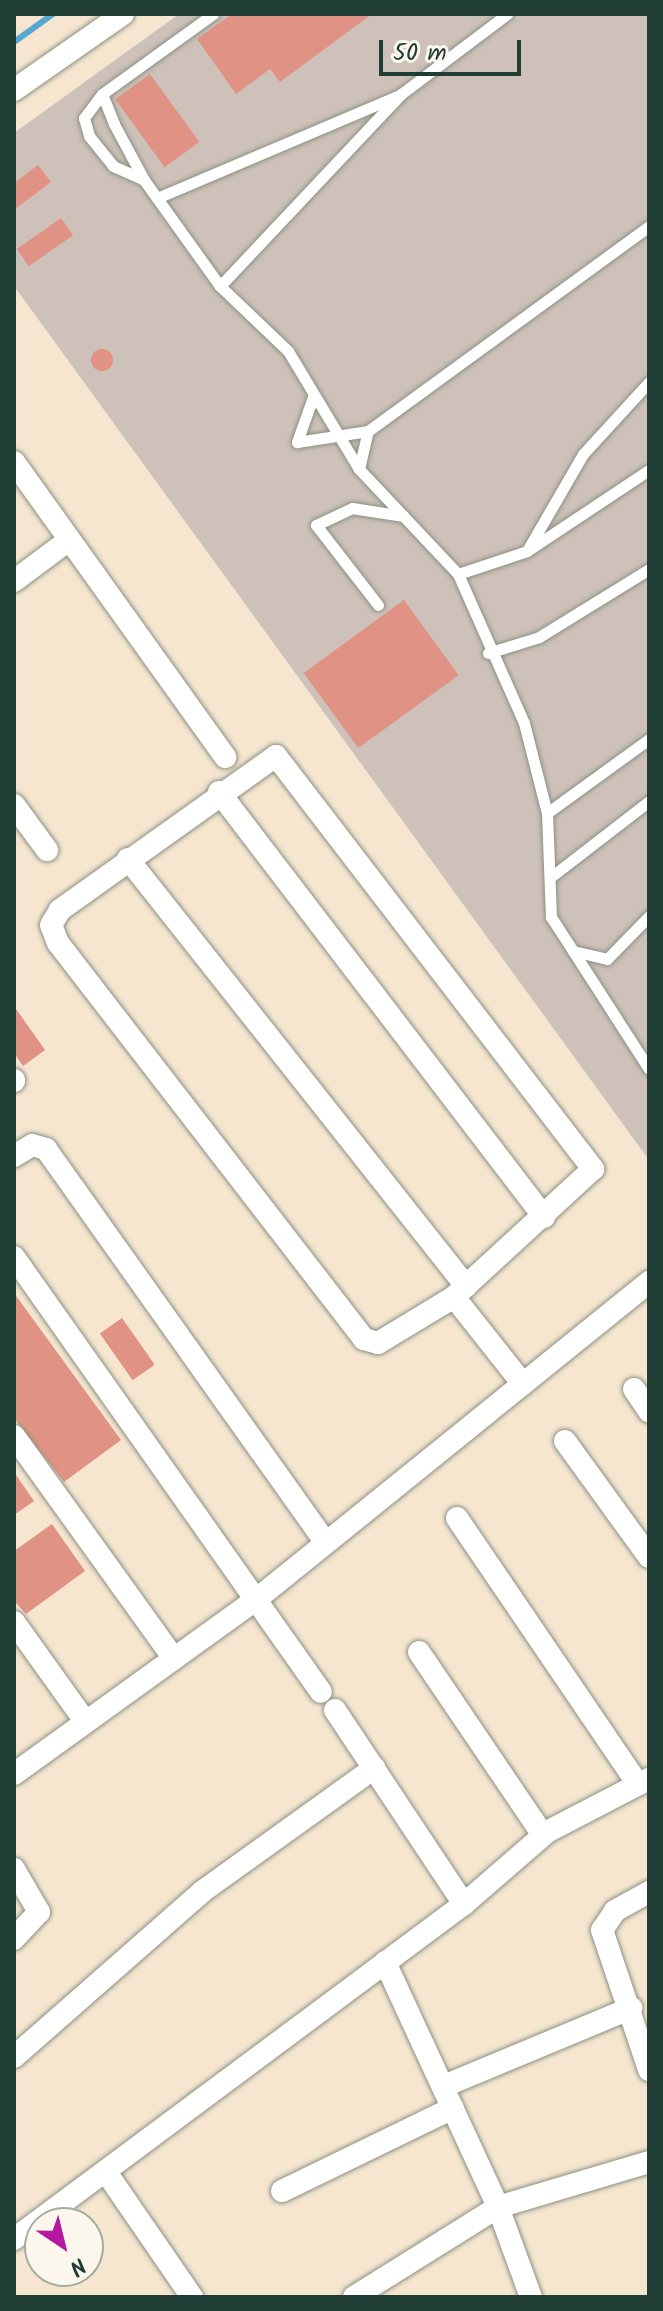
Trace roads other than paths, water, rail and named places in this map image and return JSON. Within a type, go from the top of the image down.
[{"type":"street","points":[[14,90],[123,14]]},
{"type":"street","points":[[14,462],[225,757]]},
{"type":"street","points":[[14,581],[69,540]]},
{"type":"street","points":[[276,756],[289,766],[380,894],[586,1154],[593,1169],[587,1179],[460,1291],[378,1343],[364,1339],[58,943],[51,925],[60,910],[219,792],[258,762],[276,756]]},
{"type":"street","points":[[219,792],[544,1217]]},
{"type":"street","points":[[14,805],[47,850]]},
{"type":"street","points":[[128,859],[460,1291],[523,1384]]},
{"type":"street","points":[[14,1156],[32,1145],[46,1149],[326,1543]]},
{"type":"street","points":[[14,1257],[258,1598],[464,1904]]},
{"type":"street","points":[[14,1774],[258,1598],[649,1282]]},
{"type":"street","points":[[634,1389],[649,1411]]},
{"type":"street","points":[[14,1436],[174,1659]]},
{"type":"street","points":[[565,1441],[649,1557]]},
{"type":"street","points":[[14,2239],[464,1904],[543,1835],[644,1781],[457,1518]]},
{"type":"street","points":[[14,1622],[85,1721]]},
{"type":"street","points":[[419,1652],[543,1835]]},
{"type":"street","points":[[14,2057],[203,1891],[374,1768]]},
{"type":"street","points":[[14,1869],[39,1912],[14,1939]]},
{"type":"street","points":[[649,1892],[615,1911],[602,1930],[631,2008],[649,2070]]},
{"type":"street","points":[[385,1962],[498,2207],[531,2297]]},
{"type":"street","points":[[444,2086],[631,2008]]},
{"type":"street","points":[[282,2191],[453,2108]]},
{"type":"street","points":[[354,2297],[498,2207],[649,2162]]},
{"type":"street","points":[[106,2172],[192,2297]]},
{"type":"lane","points":[[144,180],[113,166],[89,136],[84,118],[102,94],[213,14]]},
{"type":"lane","points":[[220,286],[401,94],[507,14]]},
{"type":"lane","points":[[102,94],[144,180],[220,286],[288,351],[332,433],[359,469],[458,574],[488,653],[524,723],[547,813],[552,876],[551,917],[649,1069]]},
{"type":"lane","points":[[157,198],[401,94]]},
{"type":"lane","points":[[313,397],[297,442],[332,433],[368,431],[649,226]]},
{"type":"lane","points":[[527,551],[583,454],[649,382]]},
{"type":"lane","points":[[359,469],[368,431]]},
{"type":"lane","points":[[458,574],[527,551],[649,470]]},
{"type":"lane","points":[[378,605],[316,525],[352,508],[403,516]]},
{"type":"lane","points":[[488,653],[539,637],[649,569]]},
{"type":"lane","points":[[547,813],[649,739]]},
{"type":"lane","points":[[552,876],[649,801]]},
{"type":"lane","points":[[573,951],[607,959],[649,916]]},
{"type":"waterway","points":[[14,42],[53,14]]}]
